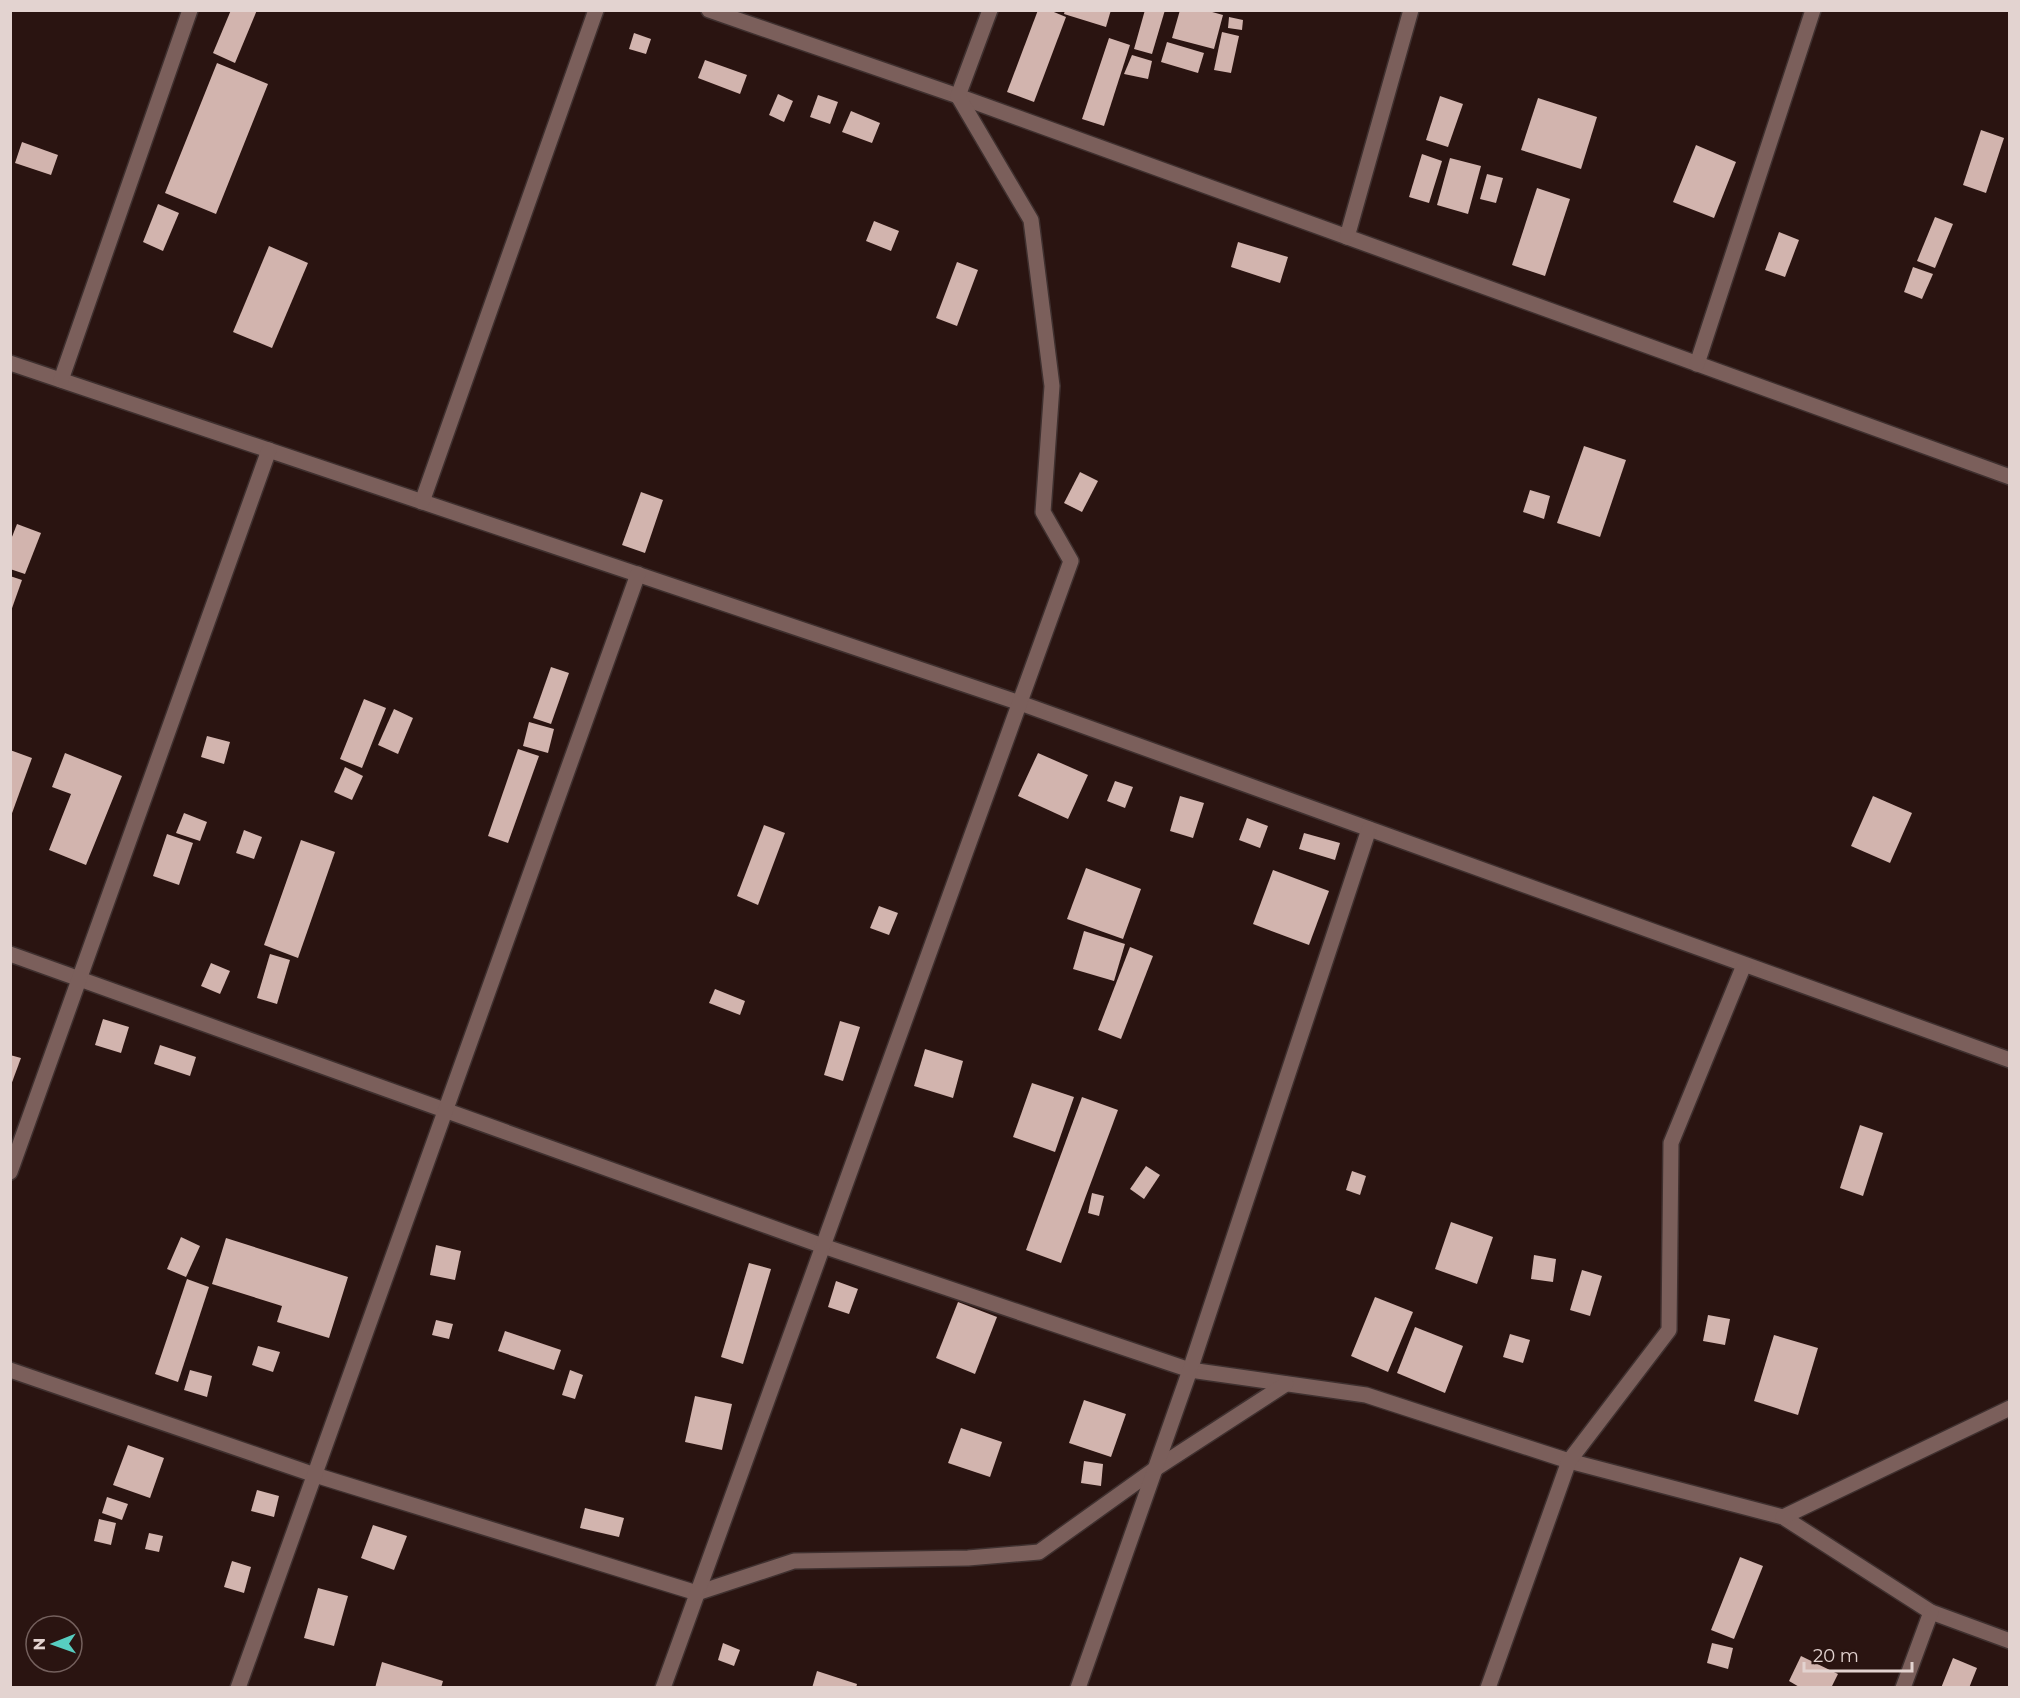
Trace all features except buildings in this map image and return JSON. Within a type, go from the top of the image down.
[{"type":"street","points":[[61,380],[190,10]]},
{"type":"street","points":[[422,502],[596,10]]},
{"type":"street","points":[[709,10],[958,96],[2010,477]]},
{"type":"street","points":[[958,96],[990,10]]},
{"type":"street","points":[[1347,237],[1410,10]]},
{"type":"street","points":[[1697,364],[1814,10]]},
{"type":"street","points":[[663,1688],[1071,561],[1043,512],[1052,386],[1031,220],[958,96]]},
{"type":"street","points":[[10,363],[1020,703],[2010,1060]]},
{"type":"street","points":[[10,1172],[269,450]]},
{"type":"street","points":[[238,1688],[638,574]]},
{"type":"street","points":[[1078,1688],[1190,1370],[1369,829]]},
{"type":"street","points":[[10,954],[823,1245],[1190,1370],[1366,1395],[1569,1461],[1783,1517],[1931,1612],[2010,1641]]},
{"type":"street","points":[[1488,1688],[1569,1461],[1669,1330],[1671,1143],[1744,965]]},
{"type":"street","points":[[10,1370],[315,1475],[697,1593],[795,1561],[968,1558],[1039,1552],[1155,1469],[1287,1384]]},
{"type":"street","points":[[1783,1517],[2010,1408]]},
{"type":"street","points":[[1903,1688],[1931,1612]]}]
